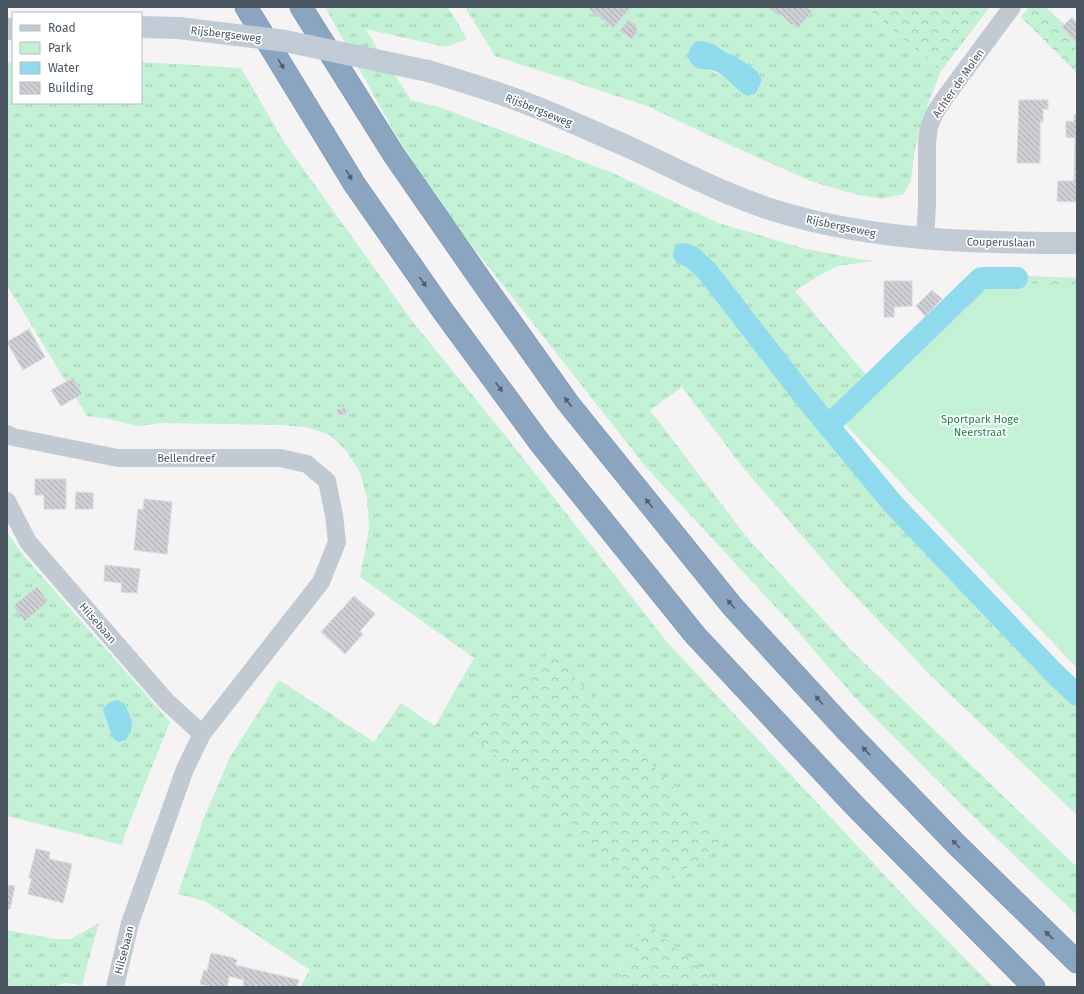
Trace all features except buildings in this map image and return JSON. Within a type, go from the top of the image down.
[{"type":"highway","points":[[246,7],[355,184],[443,311],[540,442],[695,635],[854,805],[1034,987]]},
{"type":"highway","points":[[301,7],[394,155],[568,403],[722,594],[867,752],[955,843],[1077,962]]},
{"type":"main road","name":"Rijsbergseweg","points":[[142,27],[180,28],[285,41],[428,71],[529,104],[624,145],[701,182],[776,211],[818,223],[878,234],[924,239]]},
{"type":"main road","name":"Couperuslaan","points":[[924,239],[1077,243]]},
{"type":"street","name":"Achter de Molen","points":[[924,239],[927,142],[929,127],[934,114],[946,96],[1012,7]]},
{"type":"street","name":"Bellendreef","points":[[7,434],[13,437],[118,458],[280,458],[307,464],[327,481],[334,515]]},
{"type":"street","name":"Hilsebaan","points":[[7,501],[28,542],[166,701],[202,734]]},
{"type":"street","name":"Hilsebaan","points":[[115,987],[130,923],[185,769],[202,734],[321,582],[337,542],[334,515]]},
{"type":"green space","points":[[325,7],[448,7],[467,39],[446,47],[365,29],[411,100],[442,108],[613,173],[718,223],[806,249],[876,261],[837,266],[795,291],[873,383],[823,431],[1051,678],[1077,703],[1077,815],[935,680],[842,582],[741,465],[682,387],[650,410],[748,539],[852,651],[1077,867],[1077,915],[981,824],[856,699],[794,627],[646,467],[450,218],[397,137]]},
{"type":"green space","points":[[465,7],[866,7],[941,71],[922,119],[914,155],[911,181],[904,194],[882,199],[855,194],[813,182],[647,106],[495,56]],"holes":[[[715,45],[725,52],[735,56],[727,79],[691,63],[687,56],[690,48]]]},
{"type":"green space","points":[[866,7],[990,7],[941,71]]},
{"type":"green space","points":[[1029,7],[1045,7],[1077,36],[1077,73],[1021,17]]},
{"type":"green space","points":[[7,62],[12,62],[12,104],[142,104],[142,62],[241,68],[284,142],[412,321],[508,439],[667,642],[919,912],[993,987],[722,987],[645,923],[617,987],[300,987],[310,970],[205,901],[178,894],[203,820],[230,757],[279,680],[374,742],[401,703],[435,726],[474,658],[360,577],[369,528],[367,498],[360,473],[348,453],[330,435],[310,428],[284,425],[162,423],[137,426],[109,419],[87,416],[7,285]],"holes":[[[550,651],[690,807],[724,843],[649,894]]]},
{"type":"green space","points":[[984,274],[1077,278],[1077,292],[969,289]]},
{"type":"green space","name":"Sportpark Hoge Neerstraat","points":[[989,282],[1077,285],[1077,668],[844,423]]},
{"type":"green space","points":[[7,532],[24,556],[170,722],[125,834],[122,845],[7,816]],"holes":[[[118,700],[125,704],[130,721],[110,701]]]},
{"type":"green space","points":[[551,651],[690,807],[725,843],[649,894],[469,732]]},
{"type":"green space","points":[[645,922],[722,987],[617,987]]},
{"type":"green space","points":[[99,923],[82,985],[66,983],[52,987],[7,987],[7,930],[55,939],[71,939]]},
{"type":"water","points":[[697,41],[715,45],[757,71],[762,80],[756,93],[747,96],[719,73],[694,66],[687,56],[690,48]]},
{"type":"water","points":[[118,700],[125,704],[132,722],[131,731],[126,740],[119,742],[113,739],[103,710],[109,703]]},
{"type":"waterway","points":[[684,254],[692,257],[707,271],[803,395],[893,504],[1054,673],[1077,695]]},
{"type":"waterway","points":[[828,426],[981,278],[1017,278]]}]
